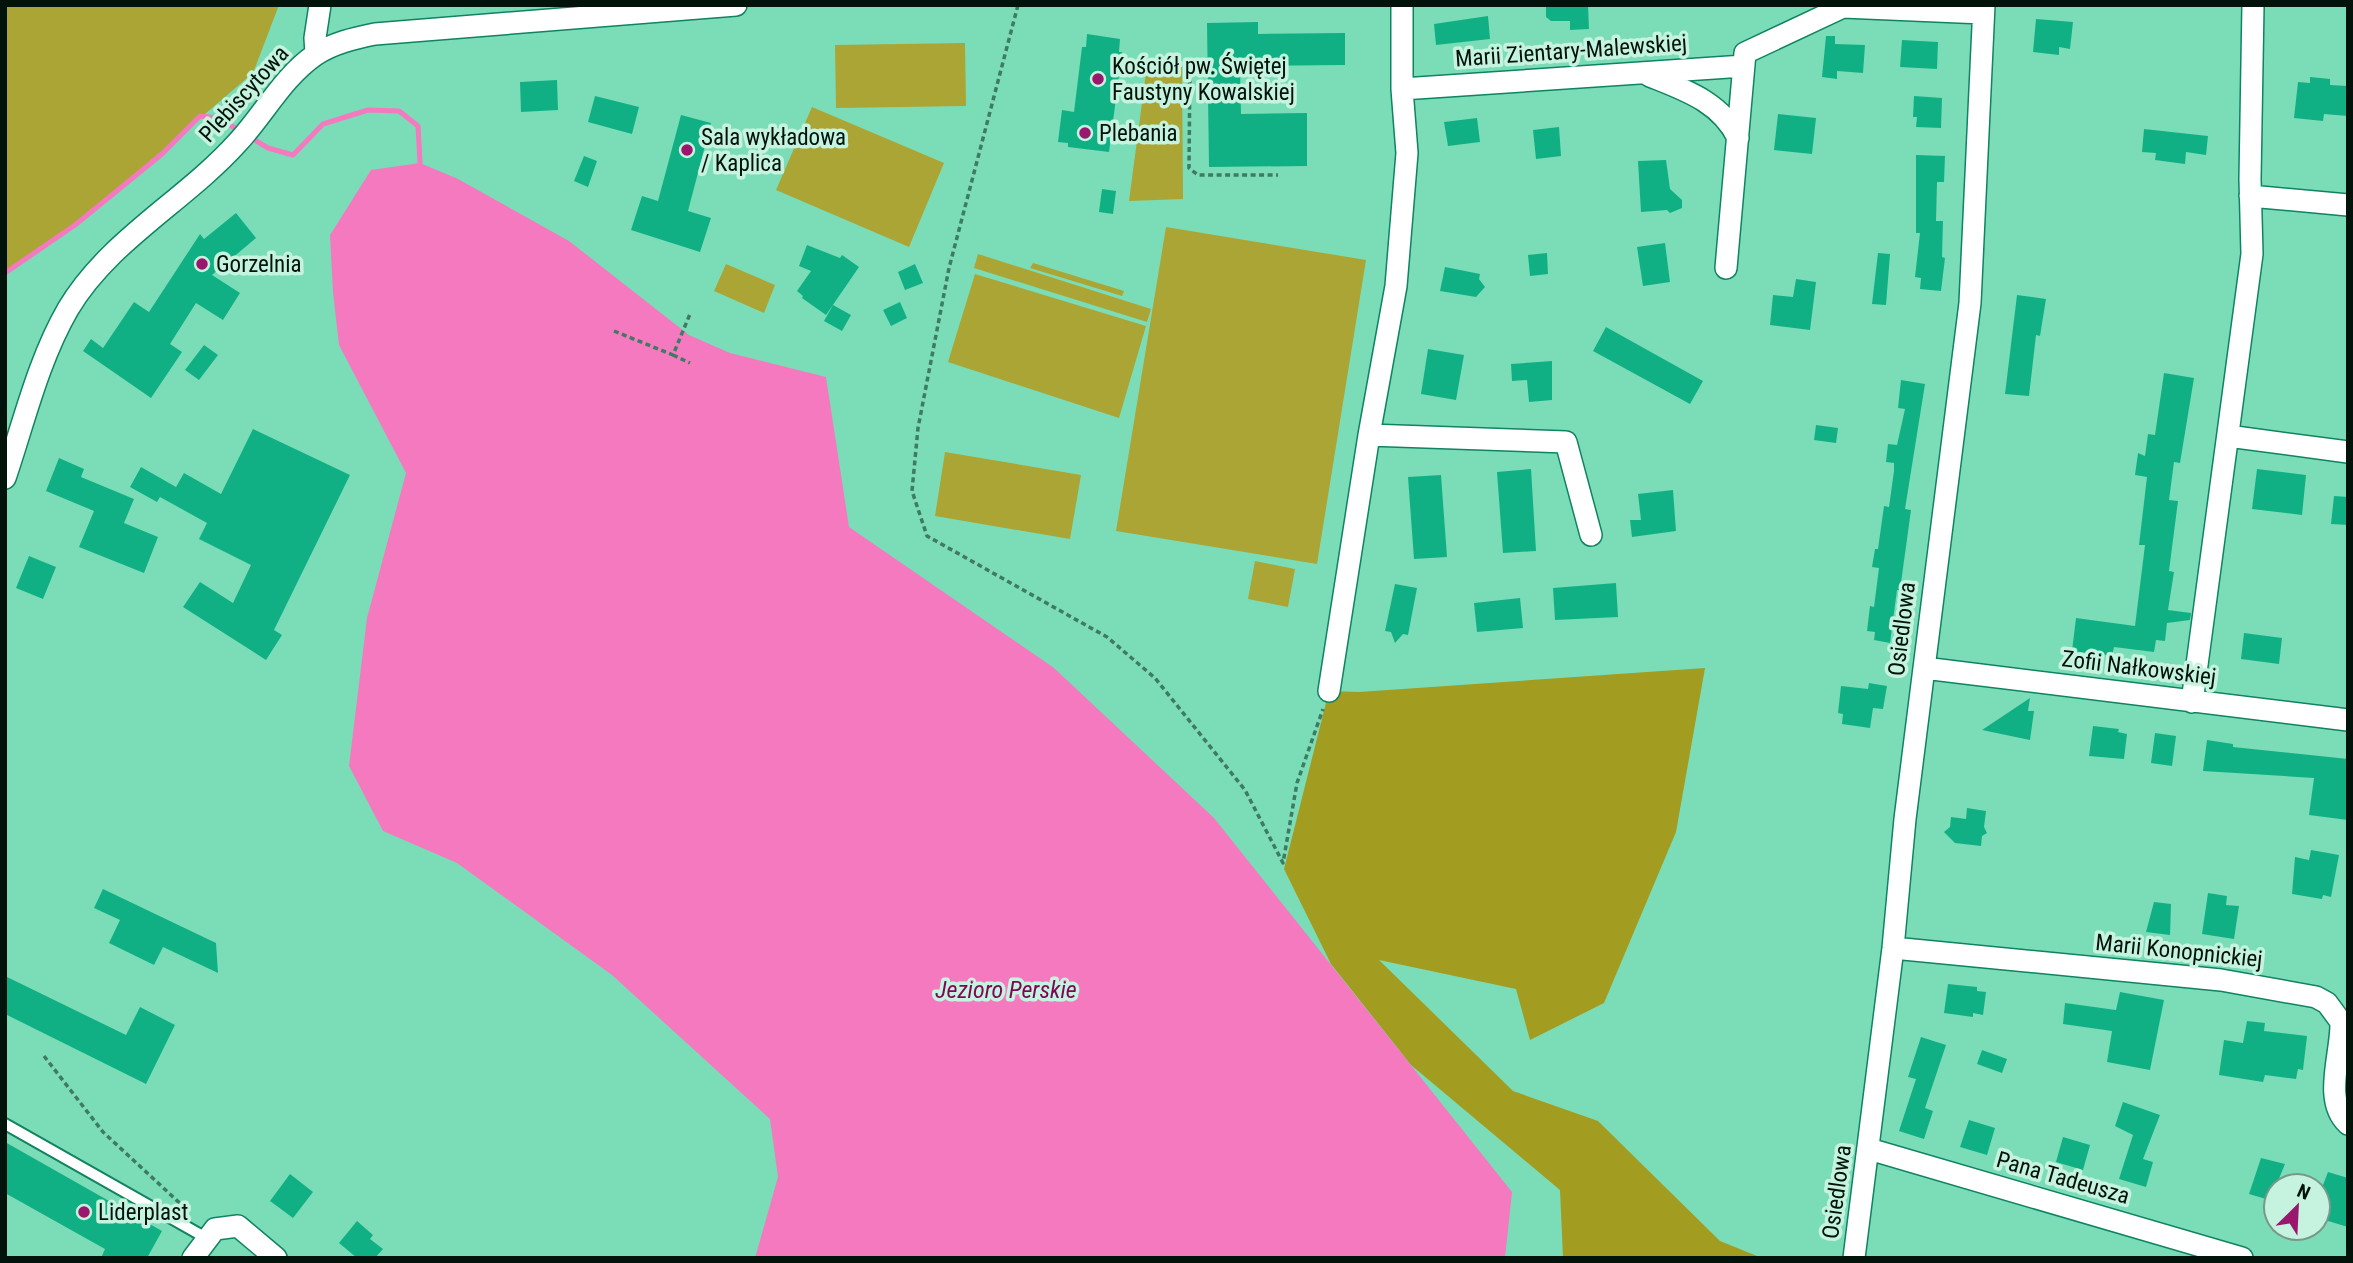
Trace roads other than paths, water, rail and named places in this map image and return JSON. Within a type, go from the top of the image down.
[{"type":"street","points":[[316,54],[315,37],[320,5]]},
{"type":"street","name":"Plebiscytowa","points":[[5,478],[53,340],[86,282],[126,242],[213,168],[296,72],[316,54],[344,41],[375,34],[564,12],[736,5]]},
{"type":"street","points":[[1329,691],[1368,435],[1396,286],[1407,153],[1402,89],[1402,5]]},
{"type":"street","points":[[2192,702],[2252,254],[2250,196],[2253,5]]},
{"type":"street","points":[[1726,268],[1745,53],[1843,7],[1984,9]]},
{"type":"street","name":"Osiedlowa","points":[[1854,1258],[1893,947],[1905,819],[1970,303],[1984,9]]},
{"type":"street","name":"Marii Zientary-Malewskiej","points":[[1402,89],[1744,66]]},
{"type":"street","points":[[1641,73],[1679,88],[1711,105],[1730,122],[1738,138]]},
{"type":"street","points":[[2250,196],[2348,205]]},
{"type":"street","points":[[1368,435],[1566,442],[1591,535]]},
{"type":"street","points":[[2228,436],[2348,452]]},
{"type":"street","name":"Zofii Nałkowskiej","points":[[1924,668],[2348,720]]},
{"type":"street","name":"Marii Konopnickiej","points":[[1893,947],[2221,980],[2316,997],[2327,1003],[2341,1022],[2334,1103],[2339,1116],[2348,1124]]},
{"type":"street","name":"Pana Tadeusza","points":[[1869,1149],[2242,1258]]},
{"type":"street","points":[[193,1258],[215,1229],[238,1226],[276,1258]]},
{"type":"lane","points":[[5,1124],[208,1239]]},
{"type":"water","name":"Jezioro Perskie","points":[[420,163],[458,179],[569,241],[689,335],[730,353],[826,377],[849,527],[1054,668],[1214,818],[1512,1192],[1505,1258],[755,1258],[778,1177],[770,1119],[612,975],[457,863],[383,831],[349,766],[367,618],[406,473],[339,345],[330,235],[371,170]]},
{"type":"waterway","points":[[248,136],[268,148],[293,155],[323,124],[368,110],[399,111],[418,126],[420,163]]},
{"type":"waterway","points":[[5,273],[75,225],[162,154],[200,116],[218,118],[240,131]]},
{"type":"place","name":"Kościół pw. Świętej Faustyny Kowalskiej","points":[[1098,79]]},
{"type":"place","name":"Plebania","points":[[1085,133]]},
{"type":"place","name":"Sala wykładowa / Kaplica","points":[[687,150]]},
{"type":"place","name":"Gorzelnia","points":[[202,264]]},
{"type":"place","name":"Liderplast","points":[[84,1212]]}]
